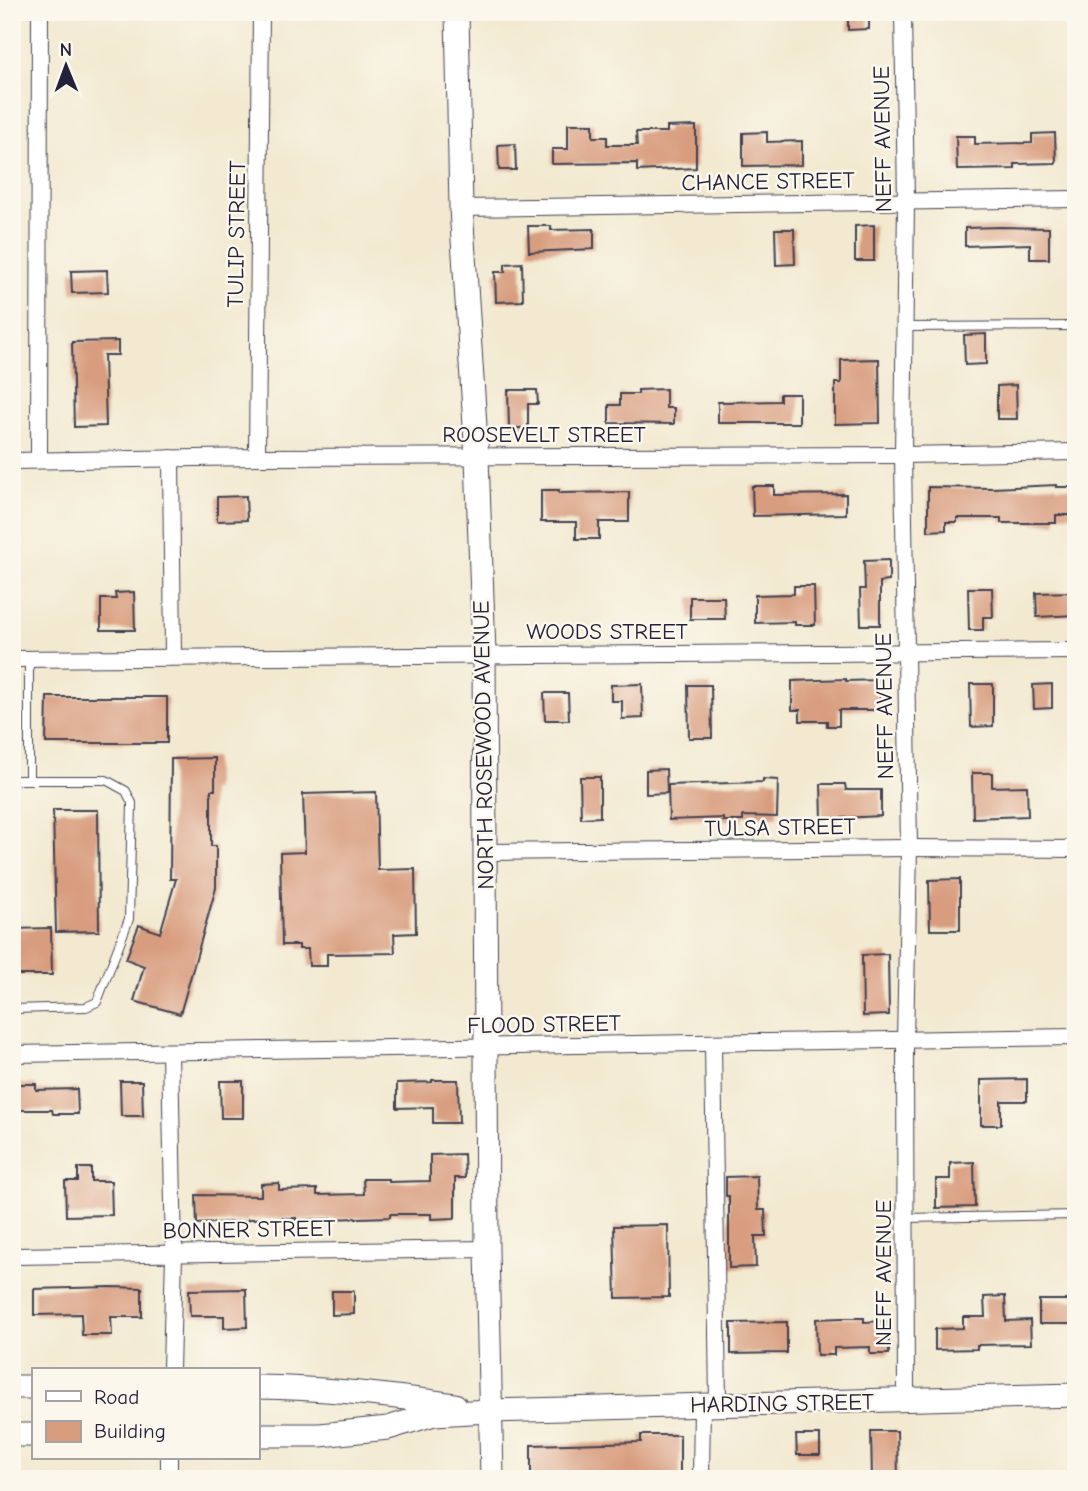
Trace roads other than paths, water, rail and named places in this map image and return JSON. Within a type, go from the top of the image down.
[{"type":"street","points":[[39,460],[40,12]]},
{"type":"street","name":"TULIP STREET","points":[[257,457],[261,12]]},
{"type":"street","name":"NORTH ROSEWOOD AVENUE","points":[[457,12],[461,208],[477,457],[484,654],[486,1249],[492,1479]]},
{"type":"street","name":"NEFF AVENUE","points":[[903,12],[906,202],[903,455],[909,848],[905,1041],[906,1400]]},
{"type":"street","name":"CHANCE STREET","points":[[461,208],[1076,199]]},
{"type":"street","name":"ROOSEVELT STREET","points":[[12,461],[1076,452]]},
{"type":"street","points":[[171,458],[173,657]]},
{"type":"street","name":"WOODS STREET","points":[[21,659],[1076,651]]},
{"type":"street","name":"TULSA STREET","points":[[485,852],[1076,849]]},
{"type":"street","name":"FLOOD STREET","points":[[12,1054],[1076,1037]]},
{"type":"street","points":[[701,1479],[710,1404],[713,1043]]},
{"type":"street","points":[[170,1052],[174,1254],[171,1368]]},
{"type":"street","name":"BONNER STREET","points":[[12,1256],[486,1249]]},
{"type":"street","points":[[12,1387],[32,1387]]},
{"type":"street","name":"HARDING STREET","points":[[259,1387],[317,1388],[380,1394],[489,1411]]},
{"type":"street","name":"HARDING STREET","points":[[259,1435],[320,1435],[388,1427],[434,1415],[489,1411],[1076,1395]]},
{"type":"street","points":[[12,1436],[32,1436]]},
{"type":"street","points":[[169,1460],[169,1479]]},
{"type":"lane","points":[[905,327],[1076,326]]},
{"type":"lane","points":[[21,659],[29,780]]},
{"type":"lane","points":[[12,780],[106,780],[117,784],[126,792],[132,803],[129,919],[97,1002],[86,1007],[12,1009]]},
{"type":"lane","points":[[905,1218],[1076,1215]]}]
